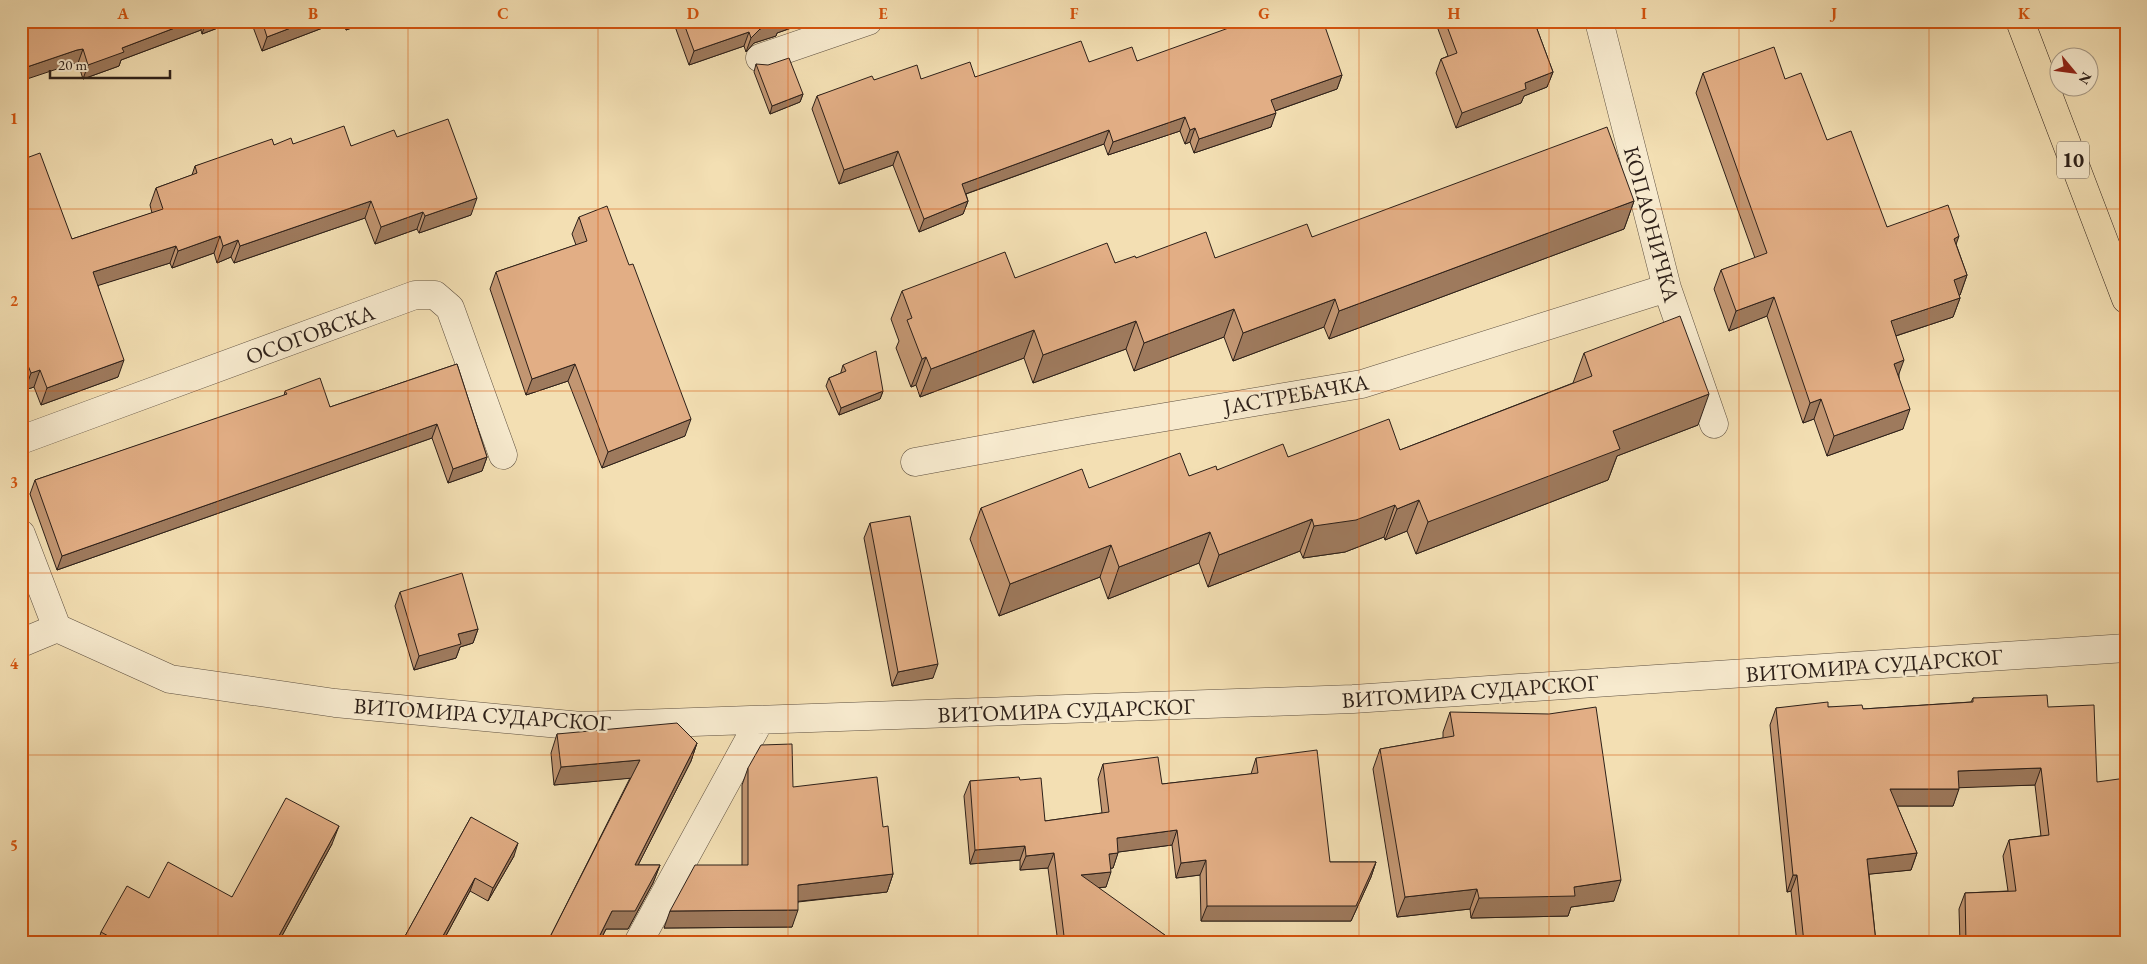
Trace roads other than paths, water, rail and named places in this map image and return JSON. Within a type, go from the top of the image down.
[{"type":"main road","name":"10","points":[[2020,21],[2126,299]]},
{"type":"street","points":[[760,58],[868,21]]},
{"type":"street","name":"КОПАОНИЧКА","points":[[1599,21],[1667,288],[1714,424]]},
{"type":"street","name":"ЈАСТРЕБАЧКА","points":[[915,462],[1088,430],[1362,384],[1667,288]]},
{"type":"street","name":"ОСОГОВСКА","points":[[21,440],[415,295],[435,295],[450,308],[503,455]]},
{"type":"street","points":[[21,534],[57,628],[21,643]]},
{"type":"street","name":"ВИТОМИРА СУДАРСКОГ","points":[[57,628],[170,679],[335,703],[581,726],[1353,699],[2126,648]]},
{"type":"street","points":[[638,943],[760,720]]}]
